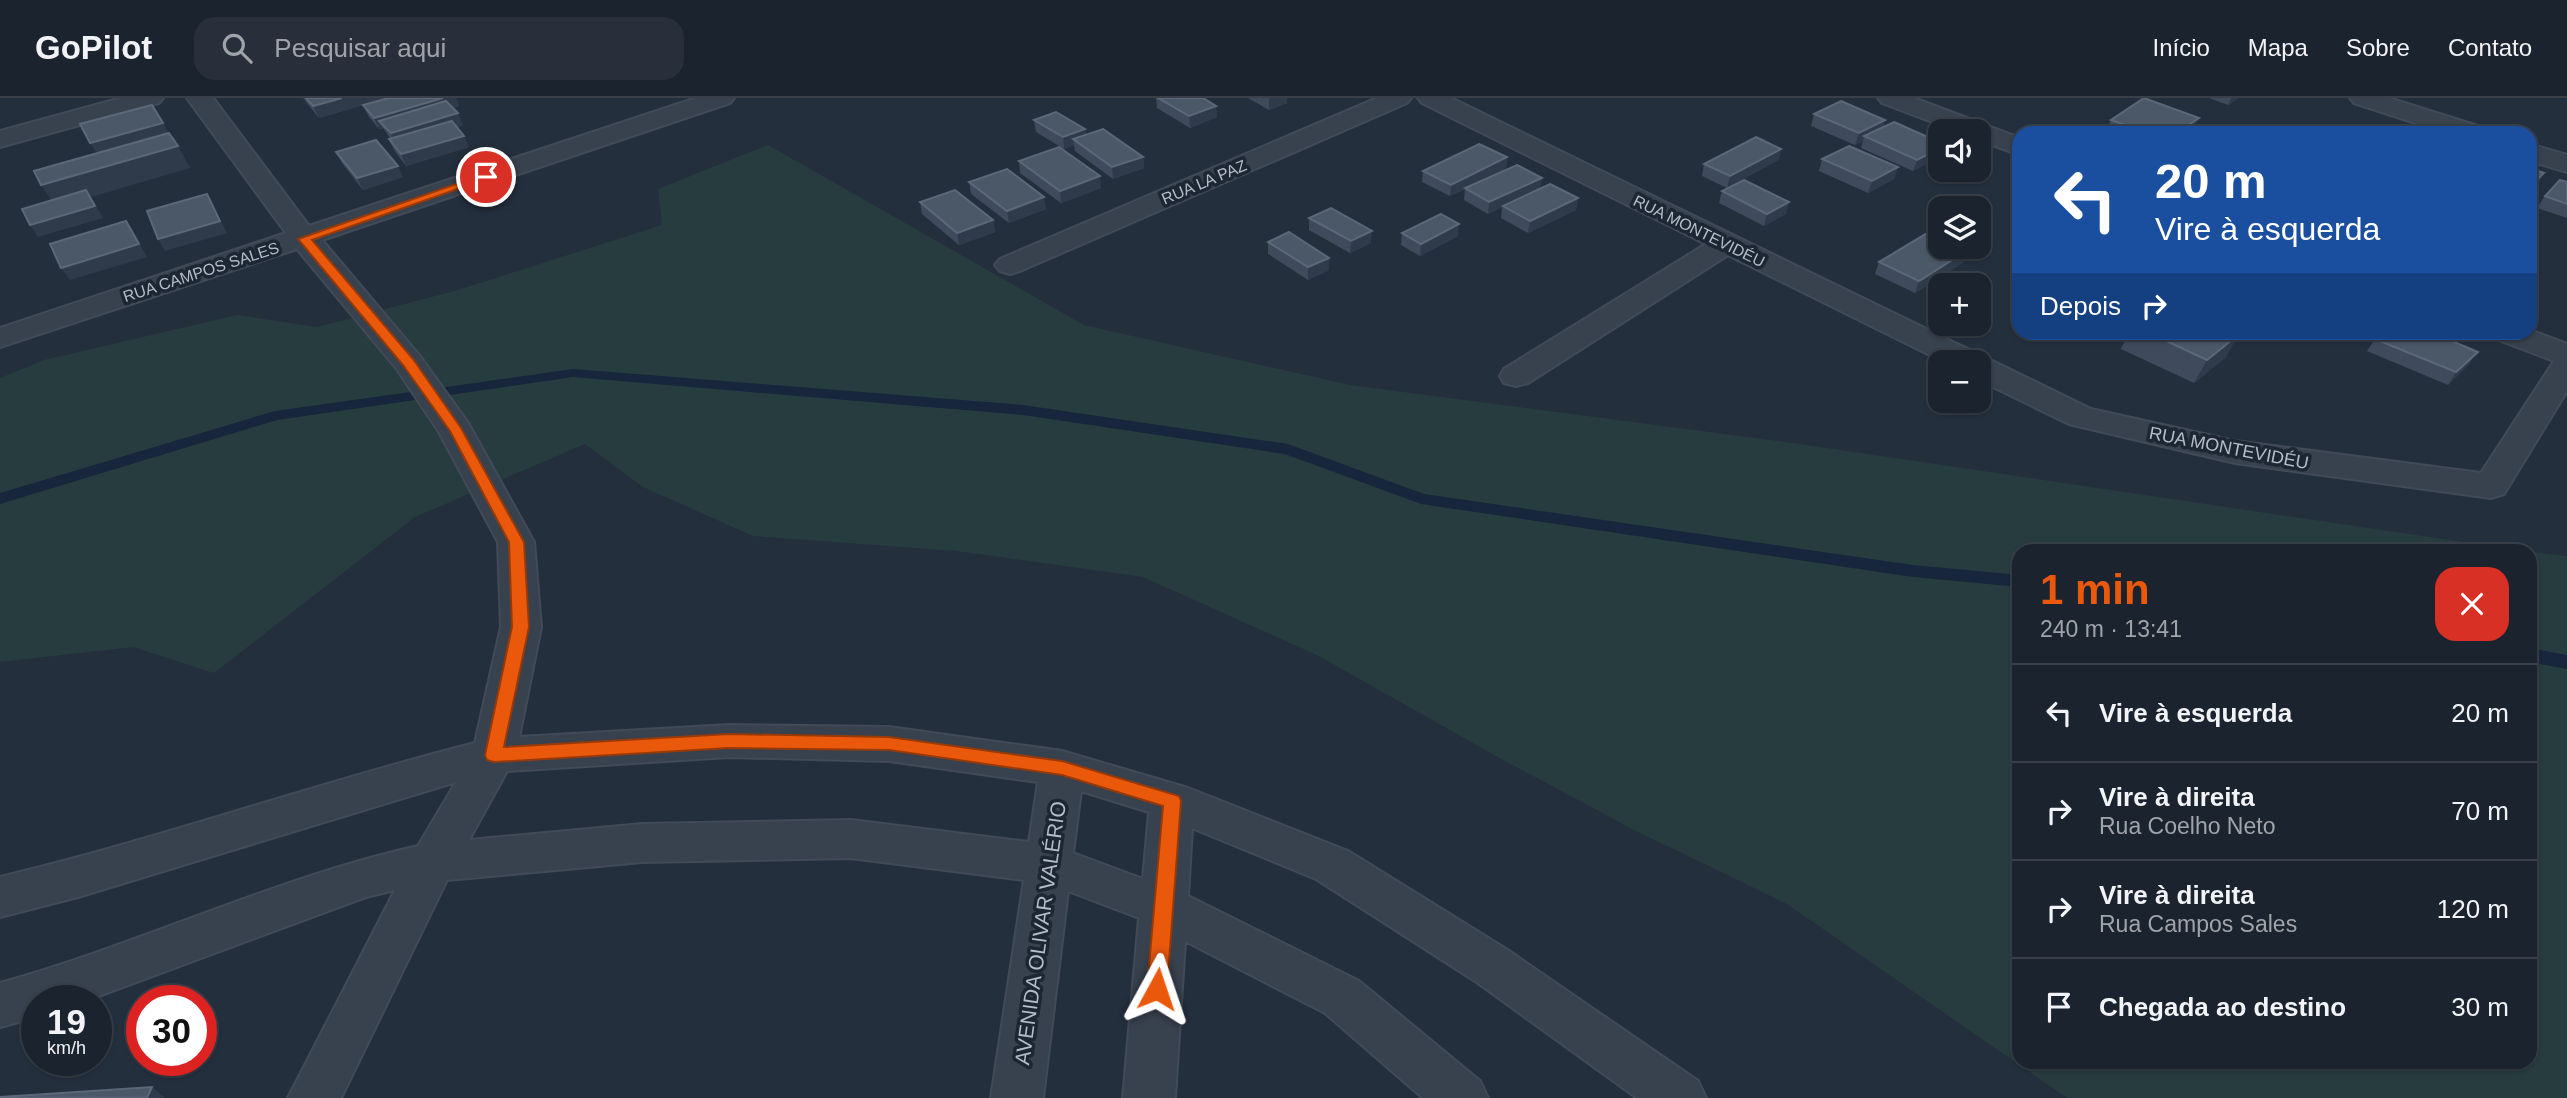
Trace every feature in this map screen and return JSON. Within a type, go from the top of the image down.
[{"type":"street","points":[[0,139],[150,98]]},
{"type":"street","points":[[200,98],[304,239],[408,362],[456,431],[516,542],[521,627],[494,755],[433,862],[314,1098]]},
{"type":"street","name":"RUA CAMPOS SALES","points":[[0,338],[721,98]]},
{"type":"street","name":"RUA LA PAZ","points":[[1010,265],[1398,98]]},
{"type":"street","name":"RUA MONTEVIDÉU","points":[[1431,98],[1944,350]]},
{"type":"street","points":[[1891,98],[1947,119]]},
{"type":"street","points":[[2363,98],[2450,126]]},
{"type":"street","points":[[1991,136],[2012,144]]},
{"type":"street","points":[[2537,154],[2567,164]]},
{"type":"street","points":[[1517,376],[1726,244]]},
{"type":"street","points":[[2528,340],[2567,355]]},
{"type":"street","name":"RUA MONTEVIDÉU","points":[[1991,374],[2081,417],[2235,452],[2491,486],[2567,365]]},
{"type":"street","points":[[0,897],[78,878],[405,778],[494,755],[729,741],[889,744],[1062,768],[1172,801],[1332,865],[1492,966],[1681,1098]]},
{"type":"street","name":"AVENIDA OLIVAR VALÉRIO","points":[[1017,1098],[1062,768]]},
{"type":"street","points":[[1149,1098],[1172,801]]},
{"type":"street","points":[[0,1004],[61,988],[363,878],[433,862],[642,844],[851,839],[1050,864],[1164,907],[1342,997],[1462,1098]]},
{"type":"green space","points":[[768,145],[1084,325],[1350,385],[1793,443],[2477,544],[2012,544],[2012,1060],[1787,904],[1634,830],[1319,656],[1143,577],[957,551],[753,536],[643,487],[585,444],[415,517],[214,673],[133,647],[0,662],[0,378],[44,360],[237,315],[317,327],[458,290],[662,225],[658,189]]},
{"type":"green space","points":[[2537,553],[2567,556],[2567,1098],[2067,1098],[2025,1069],[2537,1069]]},
{"type":"building","points":[[306,98],[342,98],[313,106]]},
{"type":"building","points":[[389,98],[443,98],[374,118],[363,105]]},
{"type":"building","points":[[1158,98],[1203,98],[1216,106],[1189,116]]},
{"type":"building","points":[[2144,98],[2199,118],[2187,126],[2128,126],[2111,120]]},
{"type":"building","points":[[446,101],[458,113],[391,133],[379,121]]},
{"type":"building","points":[[1841,101],[1885,120],[1859,133],[1814,114]]},
{"type":"building","points":[[152,105],[163,123],[90,143],[80,124]]},
{"type":"building","points":[[1056,112],[1085,129],[1063,137],[1034,120]]},
{"type":"building","points":[[452,121],[464,136],[401,154],[389,139]]},
{"type":"building","points":[[1894,122],[1928,137],[1928,154],[1917,160],[1864,136]]},
{"type":"building","points":[[1103,129],[1143,157],[1112,167],[1073,139]]},
{"type":"building","points":[[169,133],[178,146],[41,185],[34,171]]},
{"type":"building","points":[[1756,137],[1781,149],[1730,176],[1704,164]]},
{"type":"building","points":[[376,140],[398,166],[357,178],[336,152]]},
{"type":"building","points":[[1479,144],[1507,157],[1451,185],[1423,171]]},
{"type":"building","points":[[1849,146],[1898,167],[1872,181],[1822,159]]},
{"type":"building","points":[[1059,147],[1100,176],[1060,191],[1019,161]]},
{"type":"building","points":[[1517,165],[1542,178],[1489,202],[1465,188]]},
{"type":"building","points":[[1007,169],[1044,197],[1007,211],[969,182]]},
{"type":"building","points":[[2537,170],[2544,173],[2537,180]]},
{"type":"building","points":[[1744,180],[1789,202],[1767,214],[1722,191]]},
{"type":"building","points":[[2560,180],[2567,182],[2567,204],[2545,196]]},
{"type":"building","points":[[1550,184],[1578,198],[1530,221],[1503,206]]},
{"type":"building","points":[[86,190],[95,206],[30,225],[22,209]]},
{"type":"building","points":[[955,190],[993,220],[957,233],[920,202]]},
{"type":"building","points":[[207,194],[220,221],[158,239],[147,211]]},
{"type":"building","points":[[1331,208],[1372,231],[1351,241],[1309,218]]},
{"type":"building","points":[[1441,214],[1459,224],[1421,244],[1402,233]]},
{"type":"building","points":[[126,221],[139,244],[61,268],[50,244]]},
{"type":"building","points":[[1289,232],[1329,258],[1308,267],[1268,242]]},
{"type":"building","points":[[1928,233],[1928,259],[1954,259],[1919,281],[1879,262]]},
{"type":"building","points":[[2164,340],[2232,340],[2207,360]]},
{"type":"building","points":[[2377,340],[2450,340],[2478,352],[2456,372]]},
{"type":"building","points":[[152,1087],[147,1098],[0,1098],[0,1097]]},
{"type":"waterway","points":[[0,499],[275,416],[573,373],[1023,410],[1288,449],[1421,499],[1913,571],[2012,580]]},
{"type":"waterway","points":[[2537,656],[2567,662]]},
{"type":"route","points":[[486,177],[304,239],[408,362],[456,431],[516,542],[521,627],[494,755],[729,741],[889,744],[1062,768],[1172,801],[1157,989]]}]
